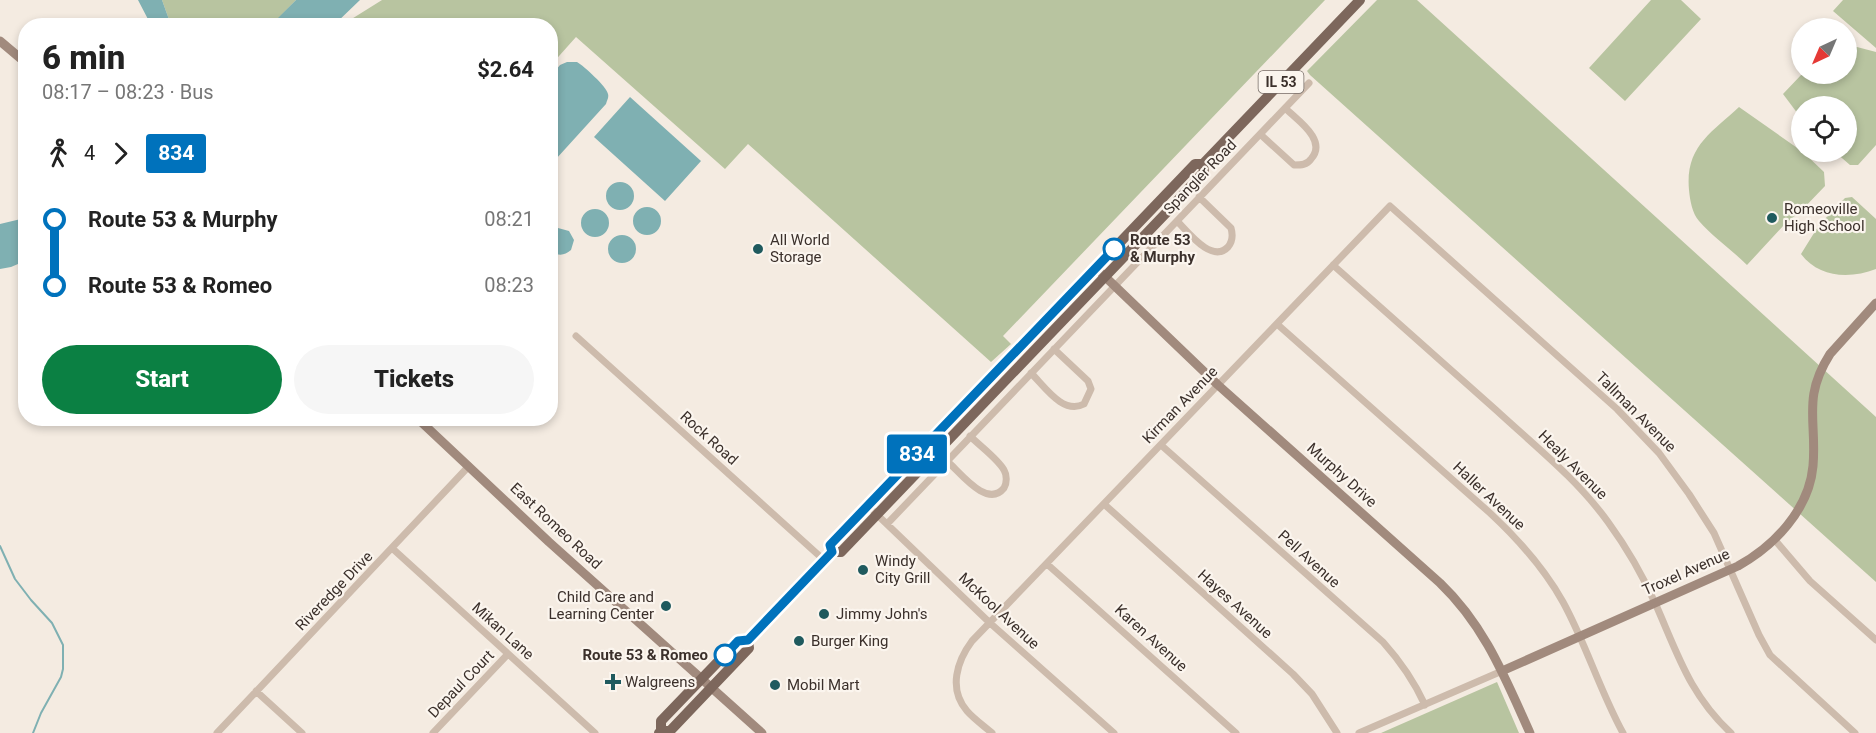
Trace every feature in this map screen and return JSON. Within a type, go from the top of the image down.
[{"type":"main road","name":"IL 53","points":[[828,556],[830,545],[1195,164],[1203,164],[1360,0]]},
{"type":"main road","name":"IL 53","points":[[748,640],[749,648],[712,687],[670,730],[660,732],[661,722],[738,641],[748,640],[828,556],[841,552],[1105,276],[1204,172],[1203,164]]},
{"type":"street","points":[[0,41],[18,56]]},
{"type":"street","name":"Spangler Road","points":[[887,524],[1308,83]]},
{"type":"street","points":[[1260,134],[1294,165],[1310,161],[1316,150],[1314,137],[1285,108]]},
{"type":"street","points":[[1177,221],[1209,250],[1216,252],[1227,247],[1232,240],[1231,228],[1199,197]]},
{"type":"street","name":"Kirman Avenue","points":[[992,733],[966,709],[957,692],[956,671],[963,653],[1390,206]]},
{"type":"street","name":"Tallman Avenue","points":[[1390,206],[1630,421],[1666,462],[1714,533],[1770,655],[1855,733]]},
{"type":"street","name":"Healy Avenue","points":[[1333,265],[1580,488],[1618,537],[1639,570],[1698,697],[1731,733]]},
{"type":"street","name":"Murphy Drive","points":[[1096,268],[1218,385],[1449,592],[1476,624],[1502,671],[1530,733]]},
{"type":"street","name":"Troxel Avenue","points":[[1359,733],[1755,556],[1774,539],[1804,501],[1814,464],[1811,405],[1817,379],[1830,354],[1876,303]]},
{"type":"street","name":"Haller Avenue","points":[[1276,324],[1512,533],[1530,554],[1563,603],[1623,733]]},
{"type":"street","name":"Rock Road","points":[[576,336],[828,556]]},
{"type":"street","points":[[1031,373],[1063,404],[1077,407],[1084,404],[1091,389],[1088,381],[1054,349]]},
{"type":"street","name":"East Romeo Road","points":[[426,426],[549,542],[762,733]]},
{"type":"street","points":[[947,461],[980,492],[987,495],[998,493],[1005,486],[1007,477],[1004,469],[970,436]]},
{"type":"street","name":"Pell Avenue","points":[[1161,445],[1383,642],[1401,661],[1425,705]]},
{"type":"street","name":"Riveredge Drive","points":[[217,733],[469,466]]},
{"type":"street","name":"Hayes Avenue","points":[[1104,504],[1293,674],[1312,694],[1337,733]]},
{"type":"street","name":"McKool Avenue","points":[[868,506],[990,623],[1114,733]]},
{"type":"street","points":[[1774,539],[1810,581],[1876,640]]},
{"type":"street","name":"Mikan Lane","points":[[393,549],[596,733]]},
{"type":"street","name":"Karen Avenue","points":[[1047,564],[1236,733]]},
{"type":"street","name":"Depaul Court","points":[[433,733],[508,654]]},
{"type":"street","points":[[256,691],[302,733]]},
{"type":"green space","points":[[162,0],[296,0],[279,18],[168,18]]},
{"type":"green space","points":[[382,0],[1325,0],[1003,336],[1011,344],[991,362],[748,144],[725,169],[576,37],[558,57],[558,18],[353,18]]},
{"type":"green space","points":[[1377,0],[1417,0],[1876,417],[1876,582],[1310,75],[1307,71]]},
{"type":"green space","points":[[1651,0],[1681,0],[1701,19],[1625,101],[1589,68]]},
{"type":"green space","points":[[1843,0],[1876,0],[1876,48],[1857,32],[1857,18],[1841,18],[1833,11]]},
{"type":"green space","points":[[1857,47],[1876,52],[1876,145],[1858,165],[1850,165],[1847,162],[1857,162],[1857,96],[1791,96],[1791,105],[1783,94],[1792,84],[1857,84]]},
{"type":"green space","points":[[1739,107],[1791,144],[1791,162],[1814,162],[1824,172],[1825,186],[1747,265],[1710,233],[1693,210],[1689,190],[1691,163],[1702,142]]},
{"type":"green space","points":[[1852,197],[1876,219],[1876,269],[1846,275],[1826,272],[1808,262],[1801,254],[1819,225],[1845,198]]},
{"type":"green space","points":[[1497,682],[1519,733],[1381,733]]},
{"type":"water","points":[[138,0],[162,0],[168,18],[147,18]]},
{"type":"water","points":[[296,0],[360,0],[341,18],[278,18]]},
{"type":"water","points":[[577,62],[604,87],[608,98],[606,104],[558,157],[558,67]]},
{"type":"water","points":[[630,97],[701,161],[665,201],[594,137]]},
{"type":"water","points":[[620,182],[630,186],[634,196],[630,206],[620,210],[610,206],[606,196],[610,186]]},
{"type":"water","points":[[647,207],[657,211],[661,221],[657,231],[647,235],[637,231],[633,221],[637,211]]},
{"type":"water","points":[[595,209],[605,213],[609,223],[605,233],[595,237],[585,233],[581,223],[585,213]]},
{"type":"water","points":[[18,220],[18,264],[0,269],[0,224]]},
{"type":"water","points":[[558,228],[569,231],[574,240],[571,250],[559,254]]},
{"type":"water","points":[[622,235],[632,239],[636,249],[632,259],[622,263],[612,259],[608,249],[612,239]]},
{"type":"waterway","points":[[0,546],[15,579],[52,623],[63,645],[61,677],[33,733]]},
{"type":"bus line","name":"834","points":[[725,655],[738,641],[748,640],[772,615],[832,552],[830,545],[1114,249]]},
{"type":"place","name":"Romeoville High School","points":[[1772,218]]},
{"type":"place","name":"All World Storage","points":[[758,249]]},
{"type":"place","name":"Route 53 & Murphy","points":[[1114,249]]},
{"type":"place","name":"Windy City Grill","points":[[863,570]]},
{"type":"place","name":"Child Care and Learning Center","points":[[666,606]]},
{"type":"place","name":"Jimmy John's","points":[[824,614]]},
{"type":"place","name":"Burger King","points":[[799,641]]},
{"type":"place","name":"Route 53 & Romeo","points":[[725,655]]},
{"type":"place","name":"Walgreens","points":[[613,682]]},
{"type":"place","name":"Mobil Mart","points":[[775,685]]}]
